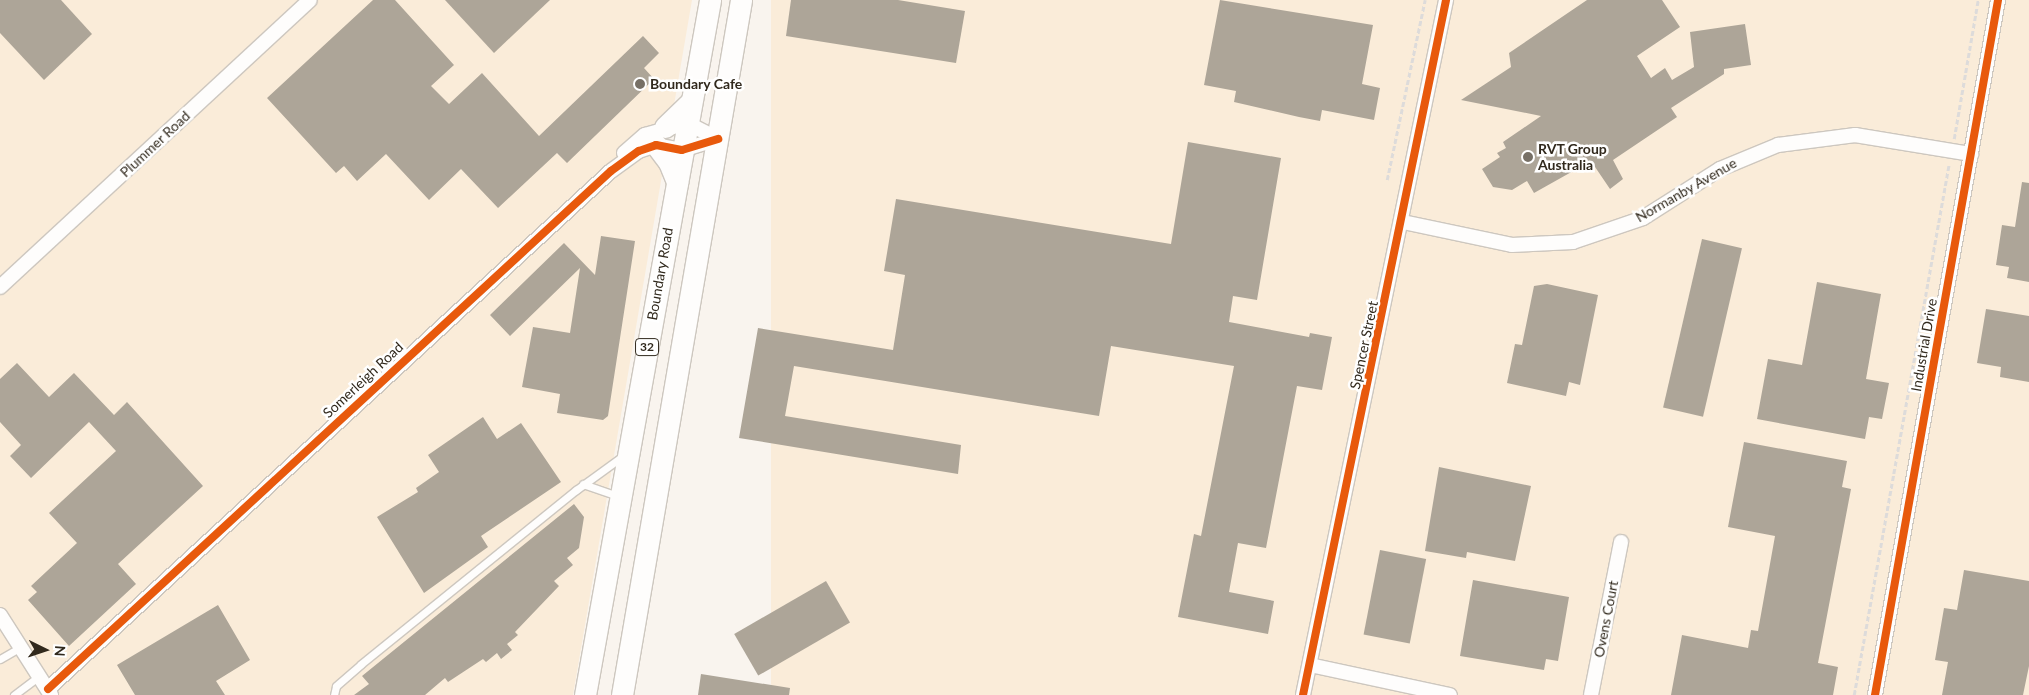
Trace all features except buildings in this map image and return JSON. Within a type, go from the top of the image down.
[{"type":"main road","name":"Boundary Road","points":[[585,695],[710,0]]},
{"type":"main road","points":[[622,695],[742,0]]},
{"type":"main road","points":[[677,182],[661,136],[691,102]]},
{"type":"street","name":"Plummer Road","points":[[0,288],[310,0]]},
{"type":"street","name":"Spencer Street","points":[[1303,695],[1403,222],[1446,0]]},
{"type":"street","name":"Industrial Drive","points":[[1874,695],[1998,0]]},
{"type":"street","points":[[687,123],[718,139]]},
{"type":"street","name":"Somerleigh Road","points":[[590,188],[634,154],[661,136],[687,123]]},
{"type":"street","name":"Normanby Avenue","points":[[1403,222],[1512,245],[1573,242],[1643,218],[1720,168],[1778,145],[1854,135],[1971,154]]},
{"type":"street","points":[[661,136],[682,150],[718,139]]},
{"type":"street","name":"Somerleigh Road","points":[[49,692],[590,188],[631,145],[661,136]]},
{"type":"street","name":"Ovens Court","points":[[1591,695],[1621,542]]},
{"type":"street","points":[[0,615],[49,692]]},
{"type":"street","points":[[1310,665],[1450,695]]},
{"type":"lane","points":[[334,695],[336,686],[361,664],[583,484],[628,453]]},
{"type":"lane","points":[[583,484],[610,490],[620,498]]},
{"type":"lane","points":[[0,659],[21,647]]},
{"type":"lane","points":[[14,695],[39,676]]},
{"type":"path","points":[[1387,180],[1425,0]]},
{"type":"path","points":[[1854,695],[1978,0]]},
{"type":"shaded area","points":[[0,0],[692,0],[573,695],[0,695]]},
{"type":"shaded area","points":[[771,0],[2029,0],[2029,695],[771,695]]},
{"type":"cycle path","points":[[1303,695],[1446,0]]},
{"type":"cycle path","points":[[1875,695],[1998,0]]},
{"type":"cycle path","points":[[48,689],[611,171],[639,151],[656,145],[682,150],[718,139]]},
{"type":"place","name":"Boundary Cafe","points":[[640,84]]},
{"type":"place","name":"RVT Group Australia","points":[[1528,157]]}]
